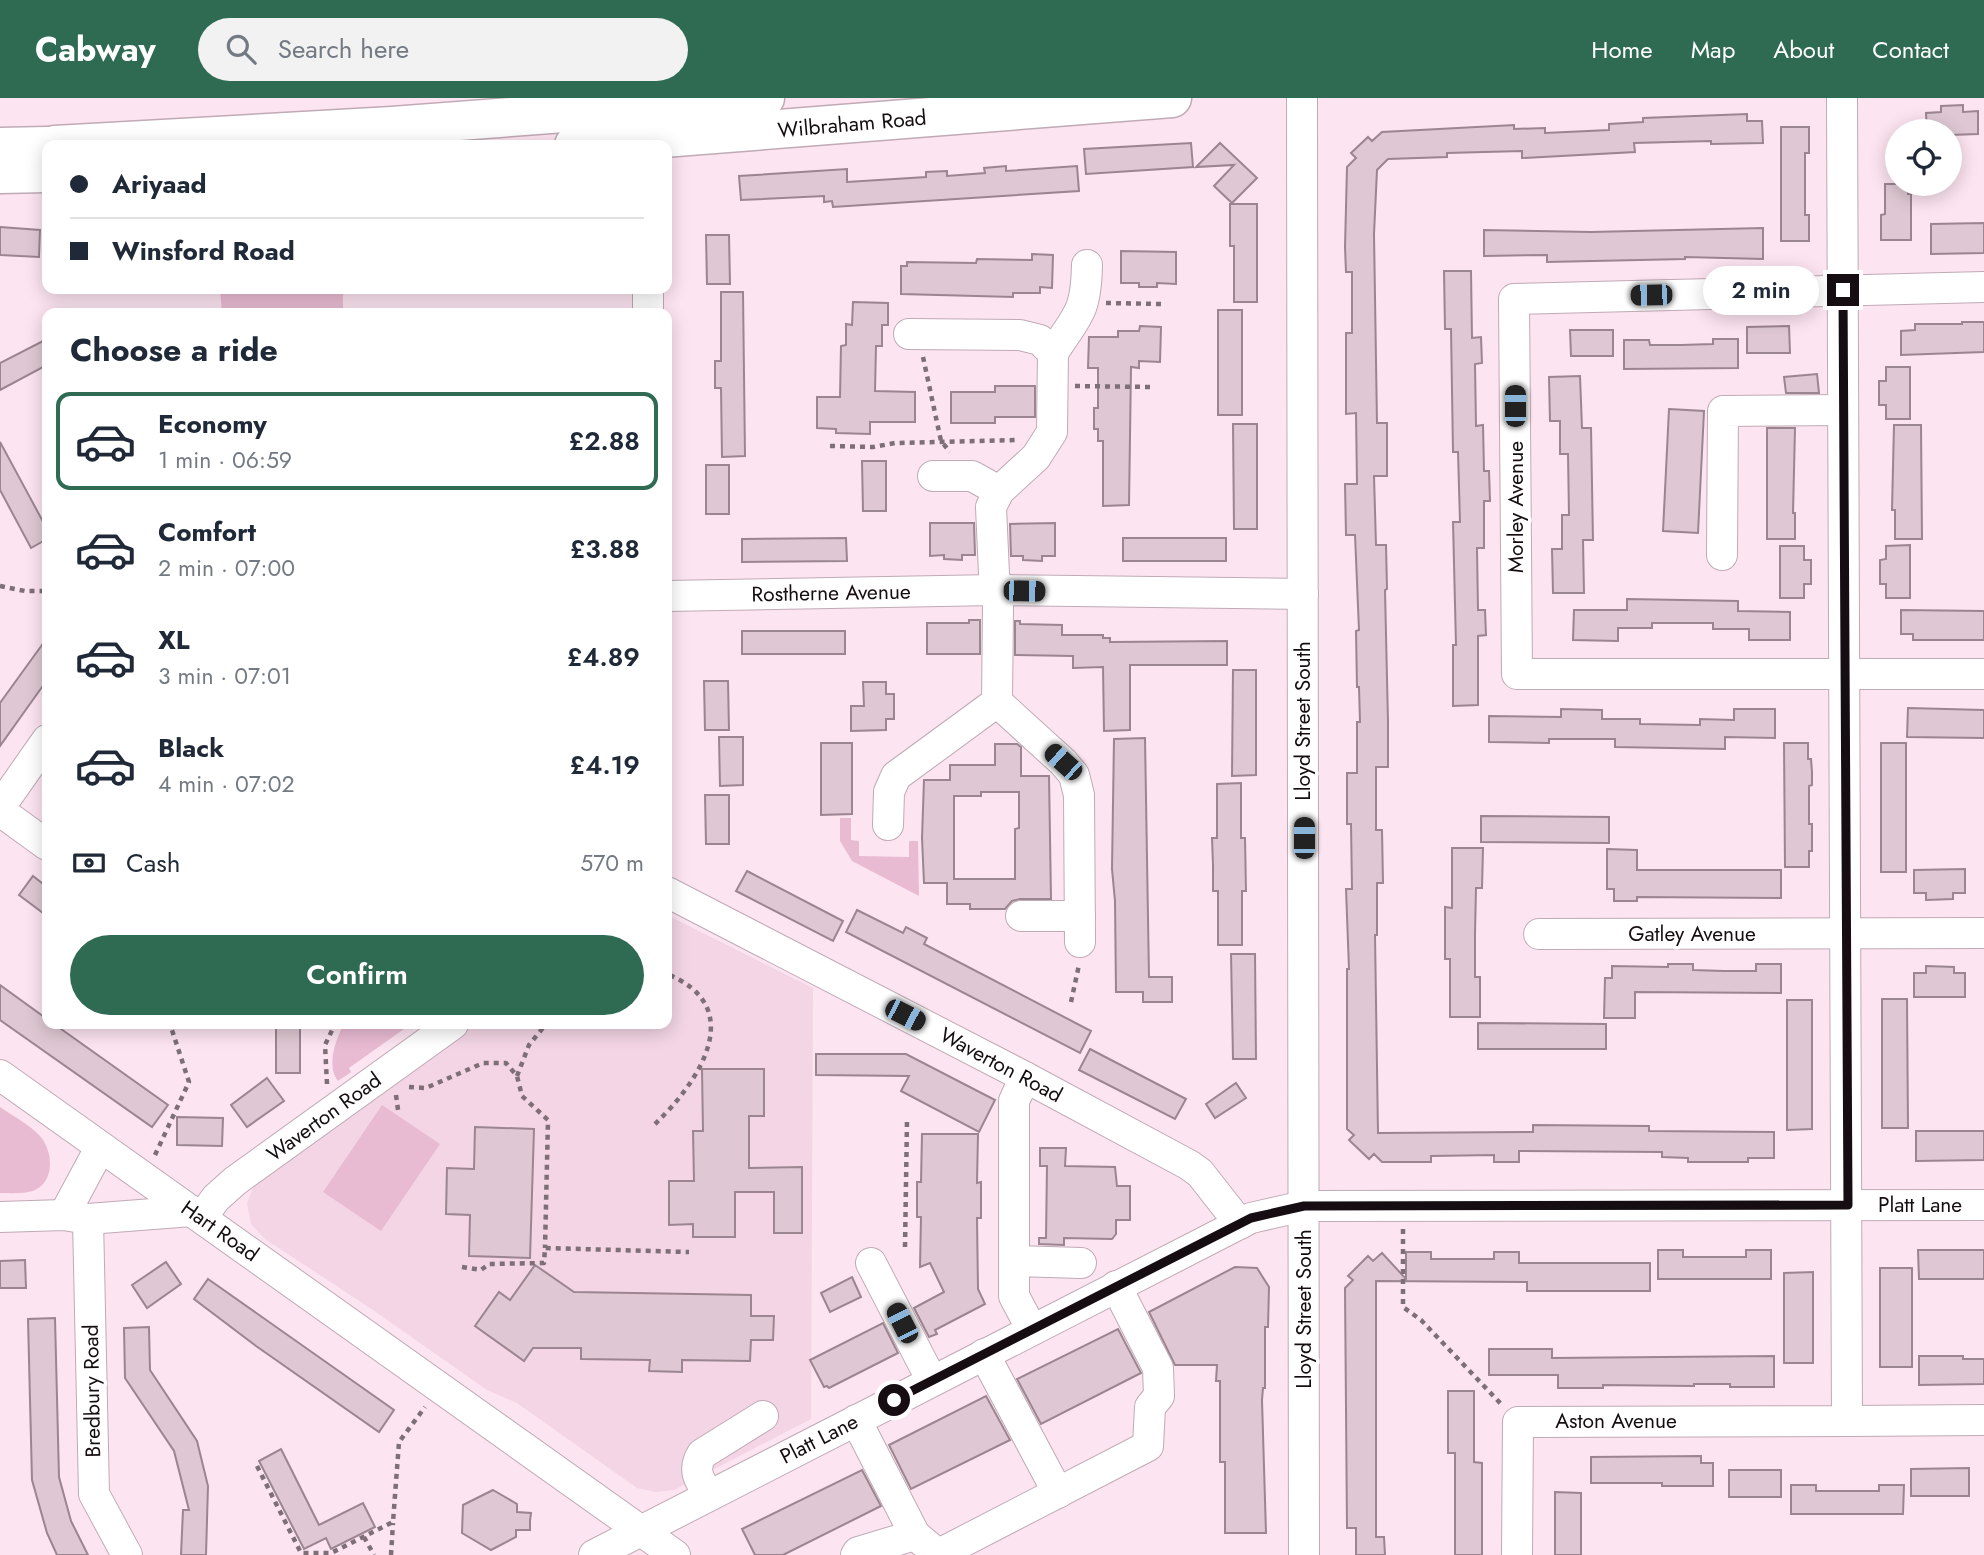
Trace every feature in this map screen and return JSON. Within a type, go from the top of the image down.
[{"type":"highway","name":"Wilbraham Road","points":[[591,140],[648,123],[765,98]]},
{"type":"highway","name":"Wilbraham Road","points":[[194,140],[392,126],[648,123],[1172,98]]},
{"type":"highway","points":[[0,148],[42,146]]},
{"type":"highway","points":[[0,174],[42,173]]},
{"type":"street","name":"Lloyd Street South","points":[[1302,98],[1304,1555]]},
{"type":"street","points":[[1842,98],[1847,1421]]},
{"type":"street","points":[[1021,916],[1080,929],[1079,795],[1074,775],[1063,762],[996,702],[996,590],[991,507],[999,491],[1036,457],[1052,432],[1053,353],[1080,314],[1086,290],[1087,265]]},
{"type":"street","points":[[1843,290],[1984,287]]},
{"type":"street","name":"Morley Avenue","points":[[1843,290],[1514,299],[1514,313],[1517,674],[1845,674]]},
{"type":"street","points":[[914,334],[1020,335],[1040,340],[1053,353]]},
{"type":"street","points":[[1722,555],[1723,411],[1843,410]]},
{"type":"street","points":[[933,476],[972,476],[999,491]]},
{"type":"street","name":"Rostherne Avenue","points":[[672,596],[996,590],[1303,594]]},
{"type":"street","points":[[1845,674],[1984,674]]},
{"type":"street","points":[[888,825],[889,792],[896,776],[996,702]]},
{"type":"street","points":[[42,747],[0,809],[42,841]]},
{"type":"street","name":"Waverton Road","points":[[672,895],[1025,1077],[1189,1166],[1200,1173],[1240,1224]]},
{"type":"street","name":"Gatley Avenue","points":[[1539,934],[1984,933]]},
{"type":"street","name":"Waverton Road","points":[[197,1214],[235,1181],[446,1029]]},
{"type":"street","name":"Hart Road","points":[[0,1075],[675,1555]]},
{"type":"street","points":[[1025,1077],[1014,1101],[1014,1296],[1032,1330]]},
{"type":"street","points":[[76,1217],[100,1148]]},
{"type":"street","name":"Platt Lane","points":[[594,1555],[1251,1218],[1304,1206],[1984,1205]]},
{"type":"street","points":[[0,1217],[197,1214]]},
{"type":"street","name":"Bredbury Road","points":[[76,1217],[94,1494],[127,1555]]},
{"type":"street","points":[[1014,1261],[1082,1263]]},
{"type":"street","points":[[871,1263],[932,1381]]},
{"type":"street","points":[[856,1420],[915,1535],[939,1555],[1148,1446],[1150,1407],[1159,1396],[1158,1368],[1116,1286]]},
{"type":"street","points":[[984,1354],[1058,1493]]},
{"type":"street","points":[[709,1495],[697,1477],[696,1464],[702,1454],[763,1416]]},
{"type":"street","name":"Aston Avenue","points":[[1518,1422],[1984,1420]]},
{"type":"street","points":[[1517,1555],[1518,1422]]},
{"type":"street","points":[[856,1555],[858,1552],[915,1535]]},
{"type":"path","points":[[914,334],[940,441],[972,476]]},
{"type":"path","points":[[1053,386],[1154,387]]},
{"type":"path","points":[[830,446],[873,447],[895,443],[1048,439]]},
{"type":"path","points":[[0,586],[42,592]]},
{"type":"path","points":[[1071,1002],[1078,972],[1080,929]]},
{"type":"path","points":[[655,1124],[673,1107],[701,1067],[709,1049],[711,1034],[711,1019],[695,990],[672,976]]},
{"type":"path","points":[[144,1178],[189,1082],[172,1029]]},
{"type":"path","points":[[333,1029],[325,1045],[325,1067],[327,1086],[340,1106]]},
{"type":"path","points":[[517,1076],[530,1045],[542,1029]]},
{"type":"path","points":[[405,1087],[426,1088],[483,1063],[506,1063],[517,1076],[522,1096],[548,1120],[544,1263],[489,1264],[481,1270],[462,1267]]},
{"type":"path","points":[[395,1086],[398,1110]]},
{"type":"path","points":[[905,1247],[907,1120]]},
{"type":"path","points":[[1403,1206],[1403,1307],[1421,1320],[1518,1422]]},
{"type":"path","points":[[545,1248],[689,1252]]},
{"type":"path","points":[[391,1555],[399,1442],[440,1387]]},
{"type":"path","points":[[257,1466],[301,1553],[331,1553],[393,1522]]},
{"type":"path","points":[[364,1537],[374,1555]]},
{"type":"shaded area","points":[[220,294],[343,294],[343,308],[222,308]]},
{"type":"shaded area","points":[[840,818],[851,818],[851,840],[859,841],[859,856],[909,857],[909,841],[918,841],[919,896],[852,861],[840,841]]},
{"type":"shaded area","points":[[672,918],[813,988],[811,1419],[674,1490],[656,1492],[637,1488],[517,1403],[487,1390],[265,1239],[251,1224],[247,1203],[255,1183],[465,1029],[672,1029]]},
{"type":"shaded area","points":[[342,1029],[404,1029],[349,1068],[351,1072],[338,1081],[334,1075],[333,1060]]},
{"type":"shaded area","points":[[382,1105],[440,1144],[381,1231],[323,1192]]},
{"type":"shaded area","points":[[0,1107],[36,1132],[48,1150],[49,1174],[46,1181],[33,1191],[0,1193]]},
{"type":"building","points":[[1963,105],[1963,112],[1978,111],[1978,134],[1962,135],[1962,119],[1926,119],[1926,113],[1941,112],[1941,106]]},
{"type":"building","points":[[1747,114],[1747,121],[1762,121],[1763,143],[1634,143],[1635,152],[1522,158],[1522,151],[1447,153],[1447,157],[1388,159],[1377,170],[1374,234],[1377,423],[1387,423],[1387,476],[1374,476],[1376,545],[1386,545],[1388,722],[1388,767],[1376,767],[1376,830],[1382,830],[1383,883],[1377,883],[1375,935],[1378,1133],[1533,1132],[1533,1125],[1649,1126],[1649,1131],[1774,1132],[1774,1158],[1748,1158],[1748,1162],[1688,1162],[1688,1158],[1662,1157],[1662,1152],[1519,1151],[1519,1162],[1494,1162],[1494,1155],[1431,1156],[1431,1162],[1382,1162],[1374,1154],[1369,1159],[1349,1140],[1354,1135],[1347,1129],[1349,969],[1346,889],[1352,889],[1351,824],[1347,824],[1347,773],[1357,773],[1357,722],[1360,722],[1355,535],[1346,535],[1345,484],[1357,484],[1356,413],[1346,414],[1346,333],[1352,333],[1352,272],[1346,272],[1345,247],[1347,167],[1356,158],[1351,153],[1368,137],[1372,141],[1382,132],[1514,125],[1514,129],[1545,128],[1545,133],[1609,130],[1609,124],[1643,122],[1643,118]]},
{"type":"building","points":[[1781,127],[1809,127],[1809,153],[1805,153],[1805,215],[1809,215],[1809,241],[1781,241]]},
{"type":"building","points":[[1191,143],[1193,167],[1086,174],[1084,149]]},
{"type":"building","points":[[1220,143],[1257,178],[1232,203],[1214,186],[1234,165],[1196,167]]},
{"type":"building","points":[[1006,166],[1006,171],[1077,166],[1079,191],[833,207],[832,201],[824,202],[824,196],[741,200],[739,176],[847,169],[847,182],[926,177],[926,172],[947,171],[947,176],[985,173],[984,168]]},
{"type":"building","points":[[1885,196],[1911,196],[1911,240],[1881,240],[1881,215],[1885,214]]},
{"type":"building","points":[[1230,204],[1257,204],[1257,302],[1234,302],[1234,246],[1230,246]]},
{"type":"building","points":[[1984,223],[1984,253],[1931,254],[1931,224]]},
{"type":"building","points":[[0,227],[40,230],[39,257],[0,255]]},
{"type":"building","points":[[1763,228],[1763,259],[1685,257],[1547,262],[1547,255],[1484,256],[1484,230],[1591,232]]},
{"type":"building","points":[[706,235],[729,235],[730,284],[707,284]]},
{"type":"building","points":[[1121,251],[1176,252],[1176,284],[1157,283],[1157,287],[1139,287],[1139,283],[1121,283]]},
{"type":"building","points":[[1032,254],[1053,255],[1052,288],[1040,287],[1040,293],[1013,293],[1013,297],[901,294],[901,266],[907,266],[907,262],[976,263],[977,259],[1032,260]]},
{"type":"building","points":[[1444,271],[1471,271],[1472,338],[1481,337],[1482,363],[1475,364],[1476,426],[1483,425],[1484,471],[1489,471],[1490,501],[1484,501],[1484,548],[1477,548],[1478,610],[1485,610],[1486,635],[1478,636],[1478,705],[1453,706],[1453,645],[1456,645],[1453,522],[1460,522],[1458,452],[1453,452],[1451,329],[1445,329]]},
{"type":"building","points":[[721,292],[743,292],[745,456],[722,457],[721,388],[715,388],[715,361],[721,361]]},
{"type":"building","points":[[853,302],[888,303],[888,325],[882,325],[882,346],[876,346],[875,391],[915,392],[915,422],[870,422],[870,434],[836,433],[836,429],[817,428],[817,397],[840,397],[841,346],[846,345],[846,324],[852,325]]},
{"type":"building","points":[[1218,310],[1242,310],[1242,415],[1218,415]]},
{"type":"building","points":[[1984,322],[1984,352],[1901,355],[1901,331],[1915,330],[1915,324]]},
{"type":"building","points":[[1140,326],[1161,327],[1160,362],[1139,361],[1139,368],[1131,367],[1129,505],[1103,506],[1103,441],[1098,441],[1098,429],[1094,429],[1094,408],[1098,408],[1098,368],[1088,368],[1089,337],[1118,337],[1118,331],[1139,331]]},
{"type":"building","points":[[1789,326],[1790,353],[1747,353],[1747,327]]},
{"type":"building","points":[[1570,330],[1613,330],[1613,356],[1571,356]]},
{"type":"building","points":[[1713,339],[1738,339],[1738,368],[1624,369],[1624,340],[1649,340],[1650,345],[1681,345],[1713,344]]},
{"type":"building","points":[[42,342],[42,368],[0,390],[0,363]]},
{"type":"building","points":[[1886,367],[1910,367],[1910,419],[1886,419],[1886,405],[1879,405],[1879,381],[1886,381]]},
{"type":"building","points":[[1817,374],[1819,393],[1786,393],[1784,377]]},
{"type":"building","points":[[1580,376],[1582,428],[1591,428],[1593,540],[1583,540],[1584,593],[1553,593],[1552,549],[1562,549],[1562,515],[1569,515],[1568,454],[1560,454],[1560,421],[1550,421],[1549,377]]},
{"type":"building","points":[[995,386],[1035,386],[1035,417],[995,417],[995,423],[951,423],[951,392],[995,392]]},
{"type":"building","points":[[1669,409],[1704,411],[1698,533],[1663,531]]},
{"type":"building","points":[[1233,424],[1257,424],[1257,529],[1234,529]]},
{"type":"building","points":[[1894,425],[1921,425],[1922,539],[1895,539],[1895,510],[1892,510]]},
{"type":"building","points":[[1767,428],[1795,428],[1795,539],[1767,539]]},
{"type":"building","points":[[0,442],[42,520],[42,542],[31,548],[0,490]]},
{"type":"building","points":[[862,461],[886,461],[886,511],[863,511]]},
{"type":"building","points":[[706,465],[729,465],[729,514],[706,514]]},
{"type":"building","points":[[930,523],[974,523],[975,555],[962,555],[962,560],[944,559],[944,555],[930,556]]},
{"type":"building","points":[[1055,523],[1055,556],[1042,556],[1042,561],[1011,556],[1010,524]]},
{"type":"building","points":[[846,538],[847,561],[742,562],[742,539]]},
{"type":"building","points":[[1123,538],[1226,538],[1226,561],[1123,561]]},
{"type":"building","points":[[1910,545],[1910,598],[1886,598],[1886,584],[1880,584],[1880,560],[1886,559],[1886,546]]},
{"type":"building","points":[[1780,546],[1804,546],[1804,560],[1811,560],[1811,584],[1804,584],[1804,598],[1780,598]]},
{"type":"building","points":[[1627,599],[1738,601],[1738,611],[1790,612],[1790,640],[1749,640],[1749,629],[1713,629],[1713,623],[1652,623],[1652,628],[1618,628],[1618,641],[1573,640],[1574,610],[1627,610]]},
{"type":"building","points":[[1901,610],[1984,611],[1984,640],[1913,640],[1913,634],[1901,634]]},
{"type":"building","points":[[969,620],[980,620],[980,654],[927,654],[927,623],[969,623]]},
{"type":"building","points":[[1015,621],[1020,621],[1020,624],[1062,625],[1062,635],[1103,635],[1103,638],[1110,638],[1110,642],[1227,641],[1227,665],[1130,665],[1130,730],[1104,731],[1103,667],[1073,668],[1073,656],[1015,655]]},
{"type":"building","points":[[742,631],[845,631],[845,654],[742,654]]},
{"type":"building","points":[[42,645],[42,687],[0,746],[0,703]]},
{"type":"building","points":[[1233,670],[1256,670],[1256,775],[1232,776]]},
{"type":"building","points":[[704,681],[728,681],[729,730],[705,730]]},
{"type":"building","points":[[863,682],[886,682],[886,694],[894,694],[894,719],[886,719],[886,730],[851,731],[851,706],[864,706]]},
{"type":"building","points":[[1908,708],[1984,710],[1984,738],[1907,737]]},
{"type":"building","points":[[1561,709],[1602,710],[1602,719],[1640,719],[1640,724],[1700,725],[1700,719],[1734,720],[1734,709],[1775,709],[1775,738],[1725,737],[1725,749],[1615,747],[1615,739],[1549,739],[1549,743],[1489,742],[1489,716],[1561,717]]},
{"type":"building","points":[[719,737],[743,737],[743,785],[720,786]]},
{"type":"building","points":[[1145,738],[1149,977],[1172,977],[1172,1002],[1143,1002],[1143,992],[1116,992],[1112,869],[1114,739]]},
{"type":"building","points":[[821,743],[852,743],[852,814],[821,815]]},
{"type":"building","points":[[1784,743],[1808,743],[1808,759],[1811,759],[1812,772],[1812,785],[1809,786],[1812,851],[1809,851],[1809,867],[1785,867]]},
{"type":"building","points":[[1881,743],[1906,743],[1906,872],[1881,872]]},
{"type":"building","points":[[995,744],[1017,744],[1021,747],[1021,776],[1049,776],[1051,899],[1020,899],[1012,901],[1005,909],[970,909],[970,904],[947,904],[947,883],[924,883],[924,780],[950,780],[950,765],[995,765]],"holes":[[[981,792],[1019,792],[1019,828],[1015,829],[1015,879],[954,879],[954,796],[981,796]]]},
{"type":"building","points":[[1241,783],[1241,838],[1245,838],[1246,891],[1242,891],[1242,945],[1218,945],[1218,891],[1213,891],[1212,838],[1217,838],[1217,784]]},
{"type":"building","points":[[705,795],[729,795],[729,844],[706,844]]},
{"type":"building","points":[[1481,816],[1609,817],[1609,843],[1481,842]]},
{"type":"building","points":[[1452,848],[1483,848],[1482,888],[1476,888],[1475,933],[1475,977],[1480,977],[1480,1017],[1450,1017],[1450,959],[1445,959],[1445,907],[1452,908]]},
{"type":"building","points":[[1607,849],[1637,850],[1637,870],[1781,870],[1781,898],[1637,897],[1637,901],[1614,901],[1614,889],[1607,889]]},
{"type":"building","points":[[1965,869],[1965,893],[1953,893],[1953,899],[1926,900],[1926,893],[1914,893],[1914,870]]},
{"type":"building","points":[[747,871],[843,921],[833,941],[736,891]]},
{"type":"building","points":[[33,876],[42,883],[42,912],[19,895]]},
{"type":"building","points":[[857,910],[903,933],[906,927],[927,938],[924,944],[1091,1031],[1080,1053],[846,932]]},
{"type":"building","points":[[1231,954],[1255,954],[1256,1059],[1233,1059]]},
{"type":"building","points":[[1668,964],[1693,964],[1693,970],[1756,971],[1756,964],[1781,964],[1781,993],[1635,992],[1635,1018],[1604,1018],[1605,978],[1612,978],[1612,966],[1668,967]]},
{"type":"building","points":[[1926,966],[1954,967],[1954,973],[1965,973],[1965,997],[1914,997],[1914,973],[1926,973]]},
{"type":"building","points":[[0,985],[42,1015],[42,1029],[61,1029],[168,1105],[152,1127],[0,1020]]},
{"type":"building","points":[[1882,999],[1907,999],[1908,1128],[1882,1128]]},
{"type":"building","points":[[1787,1000],[1812,1000],[1812,1129],[1787,1130]]},
{"type":"building","points":[[1478,1023],[1606,1024],[1606,1049],[1478,1049]]},
{"type":"building","points":[[276,1029],[300,1029],[300,1073],[276,1073]]},
{"type":"building","points":[[1090,1049],[1186,1099],[1175,1119],[1079,1070]]},
{"type":"building","points":[[816,1054],[906,1054],[995,1100],[979,1132],[901,1091],[909,1076],[816,1075]]},
{"type":"building","points":[[702,1069],[764,1069],[764,1116],[749,1116],[749,1168],[802,1167],[802,1233],[774,1233],[774,1192],[735,1192],[735,1237],[693,1237],[693,1224],[669,1225],[669,1181],[694,1181],[693,1131],[703,1131]]},
{"type":"building","points":[[267,1078],[284,1101],[247,1127],[231,1105]]},
{"type":"building","points":[[1236,1083],[1246,1098],[1215,1118],[1206,1104]]},
{"type":"building","points":[[177,1117],[223,1118],[222,1146],[177,1145]]},
{"type":"building","points":[[475,1127],[534,1129],[530,1258],[469,1256],[470,1215],[446,1214],[447,1168],[474,1169]]},
{"type":"building","points":[[1916,1131],[1984,1131],[1984,1160],[1916,1161]]},
{"type":"building","points":[[922,1134],[978,1134],[977,1183],[981,1182],[981,1218],[977,1218],[978,1289],[985,1304],[935,1330],[937,1334],[929,1337],[914,1308],[944,1292],[930,1263],[920,1267],[921,1217],[917,1217],[917,1182],[921,1182]]},
{"type":"building","points":[[1040,1148],[1066,1148],[1065,1166],[1115,1167],[1117,1186],[1130,1186],[1130,1220],[1116,1220],[1116,1234],[1112,1239],[1064,1238],[1064,1245],[1039,1244],[1039,1238],[1046,1238],[1047,1166],[1040,1166]]},
{"type":"building","points":[[1658,1250],[1683,1250],[1683,1257],[1746,1257],[1746,1250],[1771,1250],[1771,1279],[1658,1279]]},
{"type":"building","points":[[1918,1250],[1984,1250],[1984,1279],[1919,1279]]},
{"type":"building","points":[[1406,1252],[1431,1252],[1431,1259],[1494,1259],[1494,1252],[1519,1252],[1519,1263],[1650,1263],[1650,1291],[1527,1291],[1527,1282],[1376,1281],[1376,1537],[1384,1537],[1385,1555],[1356,1555],[1356,1528],[1347,1528],[1345,1288],[1353,1280],[1348,1276],[1368,1256],[1373,1261],[1382,1253],[1406,1279]]},
{"type":"building","points":[[25,1260],[26,1288],[0,1288],[0,1261]]},
{"type":"building","points":[[166,1262],[181,1284],[147,1308],[132,1285]]},
{"type":"building","points":[[535,1265],[574,1292],[751,1295],[751,1316],[774,1316],[773,1340],[751,1340],[750,1361],[682,1360],[682,1372],[649,1371],[650,1360],[581,1359],[581,1348],[533,1348],[524,1361],[475,1326],[499,1292],[510,1300]]},
{"type":"building","points":[[1235,1267],[1257,1268],[1269,1287],[1268,1327],[1265,1327],[1265,1388],[1262,1400],[1266,1533],[1225,1533],[1225,1462],[1220,1462],[1220,1381],[1216,1381],[1217,1365],[1175,1365],[1149,1312]]},
{"type":"building","points":[[1880,1268],[1912,1268],[1912,1367],[1880,1367]]},
{"type":"building","points":[[1813,1272],[1813,1363],[1784,1363],[1784,1273]]},
{"type":"building","points":[[852,1277],[861,1297],[830,1312],[821,1293]]},
{"type":"building","points":[[208,1279],[394,1410],[379,1432],[194,1299]]},
{"type":"building","points":[[55,1318],[59,1477],[71,1521],[88,1555],[57,1555],[47,1533],[32,1480],[28,1319]]},
{"type":"building","points":[[883,1323],[898,1353],[829,1388],[824,1387],[810,1360]]},
{"type":"building","points":[[149,1327],[150,1370],[197,1441],[208,1486],[206,1555],[181,1555],[183,1510],[189,1510],[174,1451],[125,1378],[124,1328]]},
{"type":"building","points":[[1118,1329],[1141,1373],[1041,1424],[1017,1379]]},
{"type":"building","points":[[1489,1349],[1552,1349],[1552,1358],[1774,1356],[1774,1387],[1694,1384],[1558,1388],[1558,1375],[1489,1375]]},
{"type":"building","points":[[1919,1356],[1984,1359],[1984,1384],[1919,1385]]},
{"type":"building","points":[[1448,1391],[1474,1391],[1474,1462],[1482,1463],[1482,1555],[1455,1555],[1455,1453],[1448,1453]]},
{"type":"building","points":[[986,1396],[1010,1440],[911,1489],[889,1445]]},
{"type":"building","points":[[281,1449],[319,1525],[363,1503],[375,1527],[331,1549],[326,1538],[304,1549],[259,1461]]},
{"type":"building","points":[[1701,1456],[1701,1463],[1713,1463],[1713,1486],[1591,1483],[1591,1457]]},
{"type":"building","points":[[1969,1468],[1969,1496],[1911,1496],[1911,1469]]},
{"type":"building","points":[[862,1470],[881,1506],[783,1555],[755,1555],[742,1529]]},
{"type":"building","points":[[1729,1470],[1781,1470],[1781,1497],[1729,1497]]},
{"type":"building","points":[[1791,1485],[1816,1485],[1816,1491],[1879,1491],[1879,1485],[1904,1485],[1903,1514],[1791,1514]]},
{"type":"building","points":[[493,1490],[517,1504],[517,1512],[531,1513],[530,1530],[516,1530],[516,1537],[491,1550],[462,1533],[463,1505]]},
{"type":"building","points":[[1555,1492],[1581,1493],[1581,1555],[1555,1555]]},
{"type":"route","points":[[894,1400],[1251,1218],[1304,1206],[1848,1205],[1843,290]]}]
